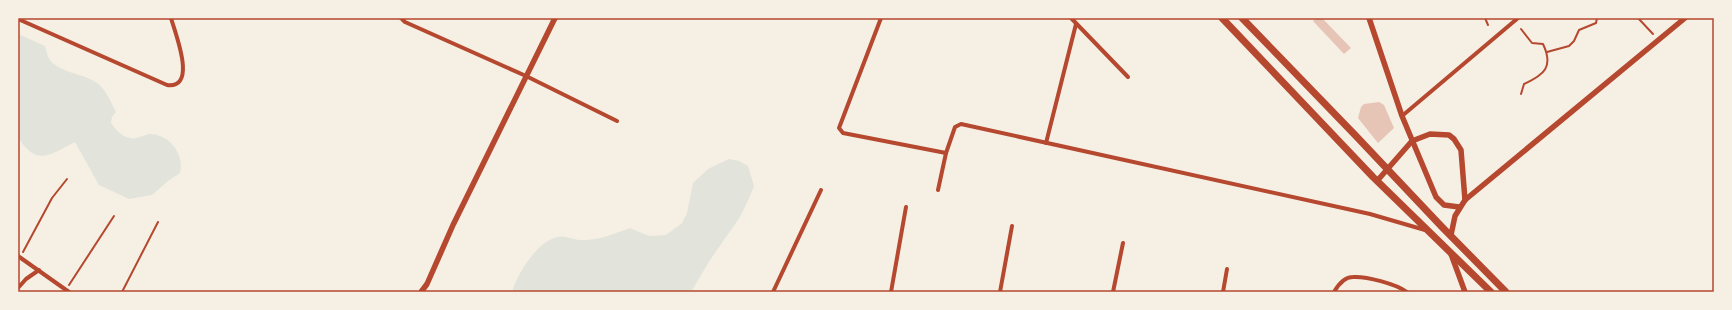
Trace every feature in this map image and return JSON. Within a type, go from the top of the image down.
[{"type":"main road","points":[[1222,18],[1377,181],[1491,292]]},
{"type":"main road","points":[[1242,18],[1504,291]]},
{"type":"street","points":[[18,19],[167,85],[178,84],[182,81],[184,68],[171,18]]},
{"type":"street","points":[[402,18],[405,22],[526,76],[618,121]]},
{"type":"street","points":[[421,292],[427,284],[453,225],[555,18]]},
{"type":"street","points":[[881,18],[839,128],[843,133],[946,153]]},
{"type":"street","points":[[1071,18],[1128,77]]},
{"type":"street","points":[[1369,18],[1402,116],[1436,197],[1444,205],[1459,207]]},
{"type":"street","points":[[1402,116],[1518,18]]},
{"type":"street","points":[[1451,235],[1455,216],[1464,200],[1685,18]]},
{"type":"street","points":[[1046,144],[1076,24]]},
{"type":"street","points":[[938,190],[946,153],[957,125],[961,124],[1046,144],[1370,214],[1427,230]]},
{"type":"street","points":[[1377,181],[1412,141],[1430,134],[1448,135],[1454,139],[1461,150],[1464,200]]},
{"type":"street","points":[[773,292],[821,190]]},
{"type":"street","points":[[891,292],[906,207]]},
{"type":"street","points":[[1000,292],[1012,226]]},
{"type":"street","points":[[1113,292],[1123,243]]},
{"type":"street","points":[[1450,252],[1465,292]]},
{"type":"street","points":[[19,256],[68,290]]},
{"type":"street","points":[[1223,292],[1227,269]]},
{"type":"street","points":[[18,288],[26,279],[39,270]]},
{"type":"street","points":[[1334,292],[1341,282],[1352,277],[1399,287],[1407,292]]},
{"type":"path","points":[[1485,18],[1488,25]]},
{"type":"path","points":[[1547,52],[1570,46],[1579,30],[1596,23],[1597,18]]},
{"type":"path","points":[[1638,18],[1653,34]]},
{"type":"path","points":[[1521,29],[1532,43],[1543,44],[1547,52],[1548,64],[1542,75],[1524,84],[1521,94]]},
{"type":"path","points":[[19,256],[52,198],[67,179]]},
{"type":"path","points":[[68,290],[114,216]]},
{"type":"path","points":[[122,292],[158,222]]},
{"type":"shaded area","points":[[18,34],[45,46],[47,55],[54,64],[97,83],[108,96],[116,112],[112,117],[111,123],[122,134],[133,138],[151,134],[158,135],[170,142],[178,153],[180,159],[180,173],[152,195],[129,199],[99,185],[75,142],[58,151],[44,156],[31,152],[18,137]]},
{"type":"shaded area","points":[[729,159],[739,161],[748,166],[754,186],[740,217],[710,260],[691,292],[512,292],[523,267],[536,251],[550,239],[563,236],[586,240],[605,237],[630,228],[649,236],[666,235],[682,223],[687,213],[693,183],[708,169]]},
{"type":"building","points":[[1317,18],[1322,18],[1351,48],[1344,54],[1313,21]]},
{"type":"building","points":[[1379,102],[1384,105],[1394,128],[1378,143],[1358,118],[1361,107],[1364,104]]}]
